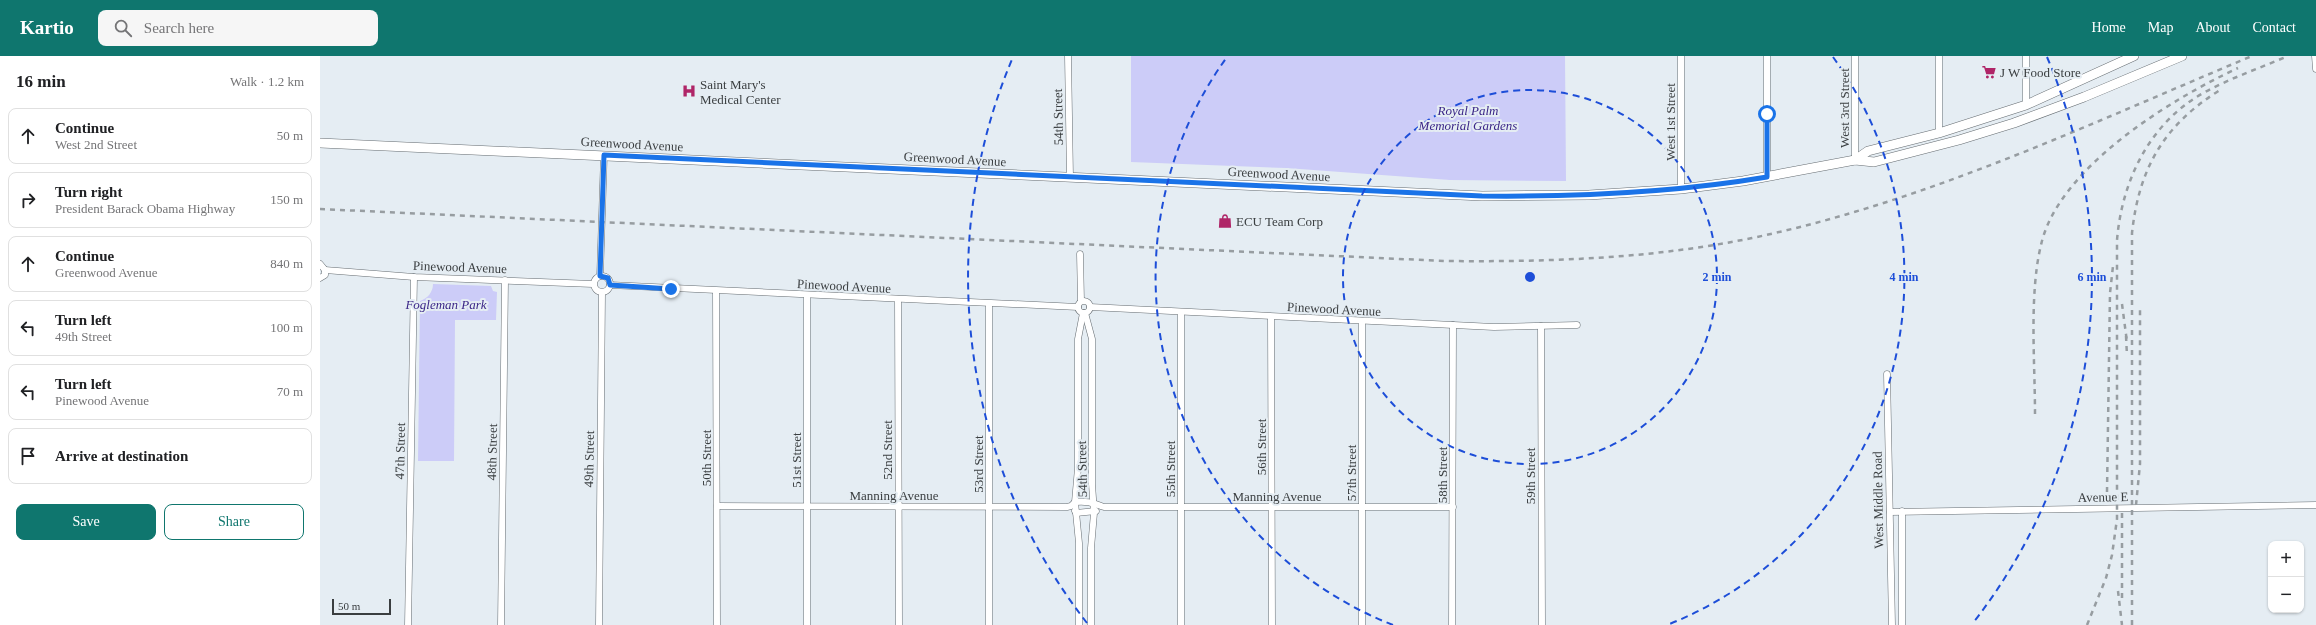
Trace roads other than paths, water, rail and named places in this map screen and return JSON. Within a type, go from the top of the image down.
[{"type":"main road","points":[[1855,160],[1868,151],[1939,133],[2026,105],[2066,89],[2122,59],[2134,56]]},
{"type":"main road","points":[[1855,160],[1874,162],[1984,133],[2084,98],[2182,56]]},
{"type":"main road","name":"Greenwood Avenue","points":[[320,143],[1482,196],[1589,195],[1681,189],[1767,177],[1855,160]]},
{"type":"street","name":"54th Street","points":[[1068,56],[1070,177]]},
{"type":"street","name":"West 1st Street","points":[[1681,56],[1681,189]]},
{"type":"street","points":[[1767,56],[1767,177]]},
{"type":"street","name":"West 3rd Street","points":[[1855,56],[1855,160]]},
{"type":"street","points":[[1939,56],[1939,133]]},
{"type":"street","points":[[2026,56],[2026,105]]},
{"type":"street","points":[[2315,56],[2316,69]]},
{"type":"street","points":[[600,276],[604,155]]},
{"type":"street","points":[[1080,254],[1080,304],[1084,313],[1090,307],[1088,302],[1080,304]]},
{"type":"street","points":[[320,264],[325,270],[325,275],[320,278]]},
{"type":"street","name":"Pinewood Avenue","points":[[325,270],[414,277],[593,284]]},
{"type":"street","points":[[600,276],[608,278],[610,285],[606,291],[602,293],[595,289],[593,284],[595,278],[600,276]]},
{"type":"street","name":"47th Street","points":[[408,625],[414,277]]},
{"type":"street","name":"48th Street","points":[[501,625],[505,280]]},
{"type":"street","name":"Pinewood Avenue","points":[[610,285],[989,304],[1080,304]]},
{"type":"street","name":"50th Street","points":[[716,291],[717,625]]},
{"type":"street","name":"49th Street","points":[[598,625],[602,293]]},
{"type":"street","name":"51st Street","points":[[807,295],[807,625]]},
{"type":"street","name":"52nd Street","points":[[898,300],[898,625]]},
{"type":"street","name":"53rd Street","points":[[989,304],[989,625]]},
{"type":"street","name":"Pinewood Avenue","points":[[1090,307],[1453,325],[1578,325]]},
{"type":"street","name":"55th Street","points":[[1181,312],[1181,625]]},
{"type":"street","name":"54th Street","points":[[1084,313],[1092,339],[1092,484],[1094,513],[1091,543],[1091,625]]},
{"type":"street","name":"54th Street","points":[[1073,504],[1078,468],[1078,339],[1084,313]]},
{"type":"street","name":"56th Street","points":[[1271,317],[1272,625]]},
{"type":"street","name":"57th Street","points":[[1362,321],[1362,625]]},
{"type":"street","name":"58th Street","points":[[1452,625],[1453,325]]},
{"type":"street","name":"59th Street","points":[[1541,326],[1542,625]]},
{"type":"street","name":"West Middle Road","points":[[1887,374],[1892,625]]},
{"type":"street","points":[[1073,504],[1076,513],[1094,513],[1102,507],[1094,502]]},
{"type":"street","name":"Manning Avenue","points":[[717,506],[989,506],[1094,502]]},
{"type":"street","name":"Avenue E","points":[[1890,512],[2316,505]]},
{"type":"street","name":"Manning Avenue","points":[[1102,507],[1453,507]]},
{"type":"street","name":"West Middle Road","points":[[1902,511],[1902,625]]},
{"type":"street","name":"54th Street","points":[[1076,513],[1079,543],[1079,625]]},
{"type":"railway","points":[[320,209],[1444,261],[1560,260],[1637,255],[1675,251],[1752,238],[1817,223],[1881,204],[1944,183],[2006,159],[2252,56]]},
{"type":"railway","points":[[2087,625],[2106,578],[2112,555],[2117,519],[2117,240],[2125,196],[2142,155],[2154,136],[2169,119],[2205,92],[2288,56]]},
{"type":"railway","points":[[2035,414],[2035,285],[2041,245],[2052,217],[2070,189],[2093,163],[2121,139],[2151,117],[2181,98],[2238,68]]},
{"type":"railway","points":[[2132,625],[2132,233],[2135,210],[2148,168],[2169,133],[2200,104],[2220,90]]},
{"type":"railway","points":[[2107,492],[2110,293],[2113,266]]},
{"type":"railway","points":[[2122,304],[2127,342]]},
{"type":"railway","points":[[2136,505],[2140,464],[2140,309]]},
{"type":"railway","points":[[2126,336],[2127,356]]},
{"type":"railway","points":[[2122,513],[2122,598]]},
{"type":"railway","points":[[2118,591],[2122,625]]},
{"type":"place","name":"J W Food Store","points":[[1989,72]]},
{"type":"place","name":"Saint Mary's Medical Center","points":[[689,91]]},
{"type":"place","name":"ECU Team Corp","points":[[1225,221]]},
{"type":"park label","name":"Royal Palm Memorial Gardens","points":[[1468,118]]},
{"type":"park label","name":"Fogleman Park","points":[[446,304]]}]
